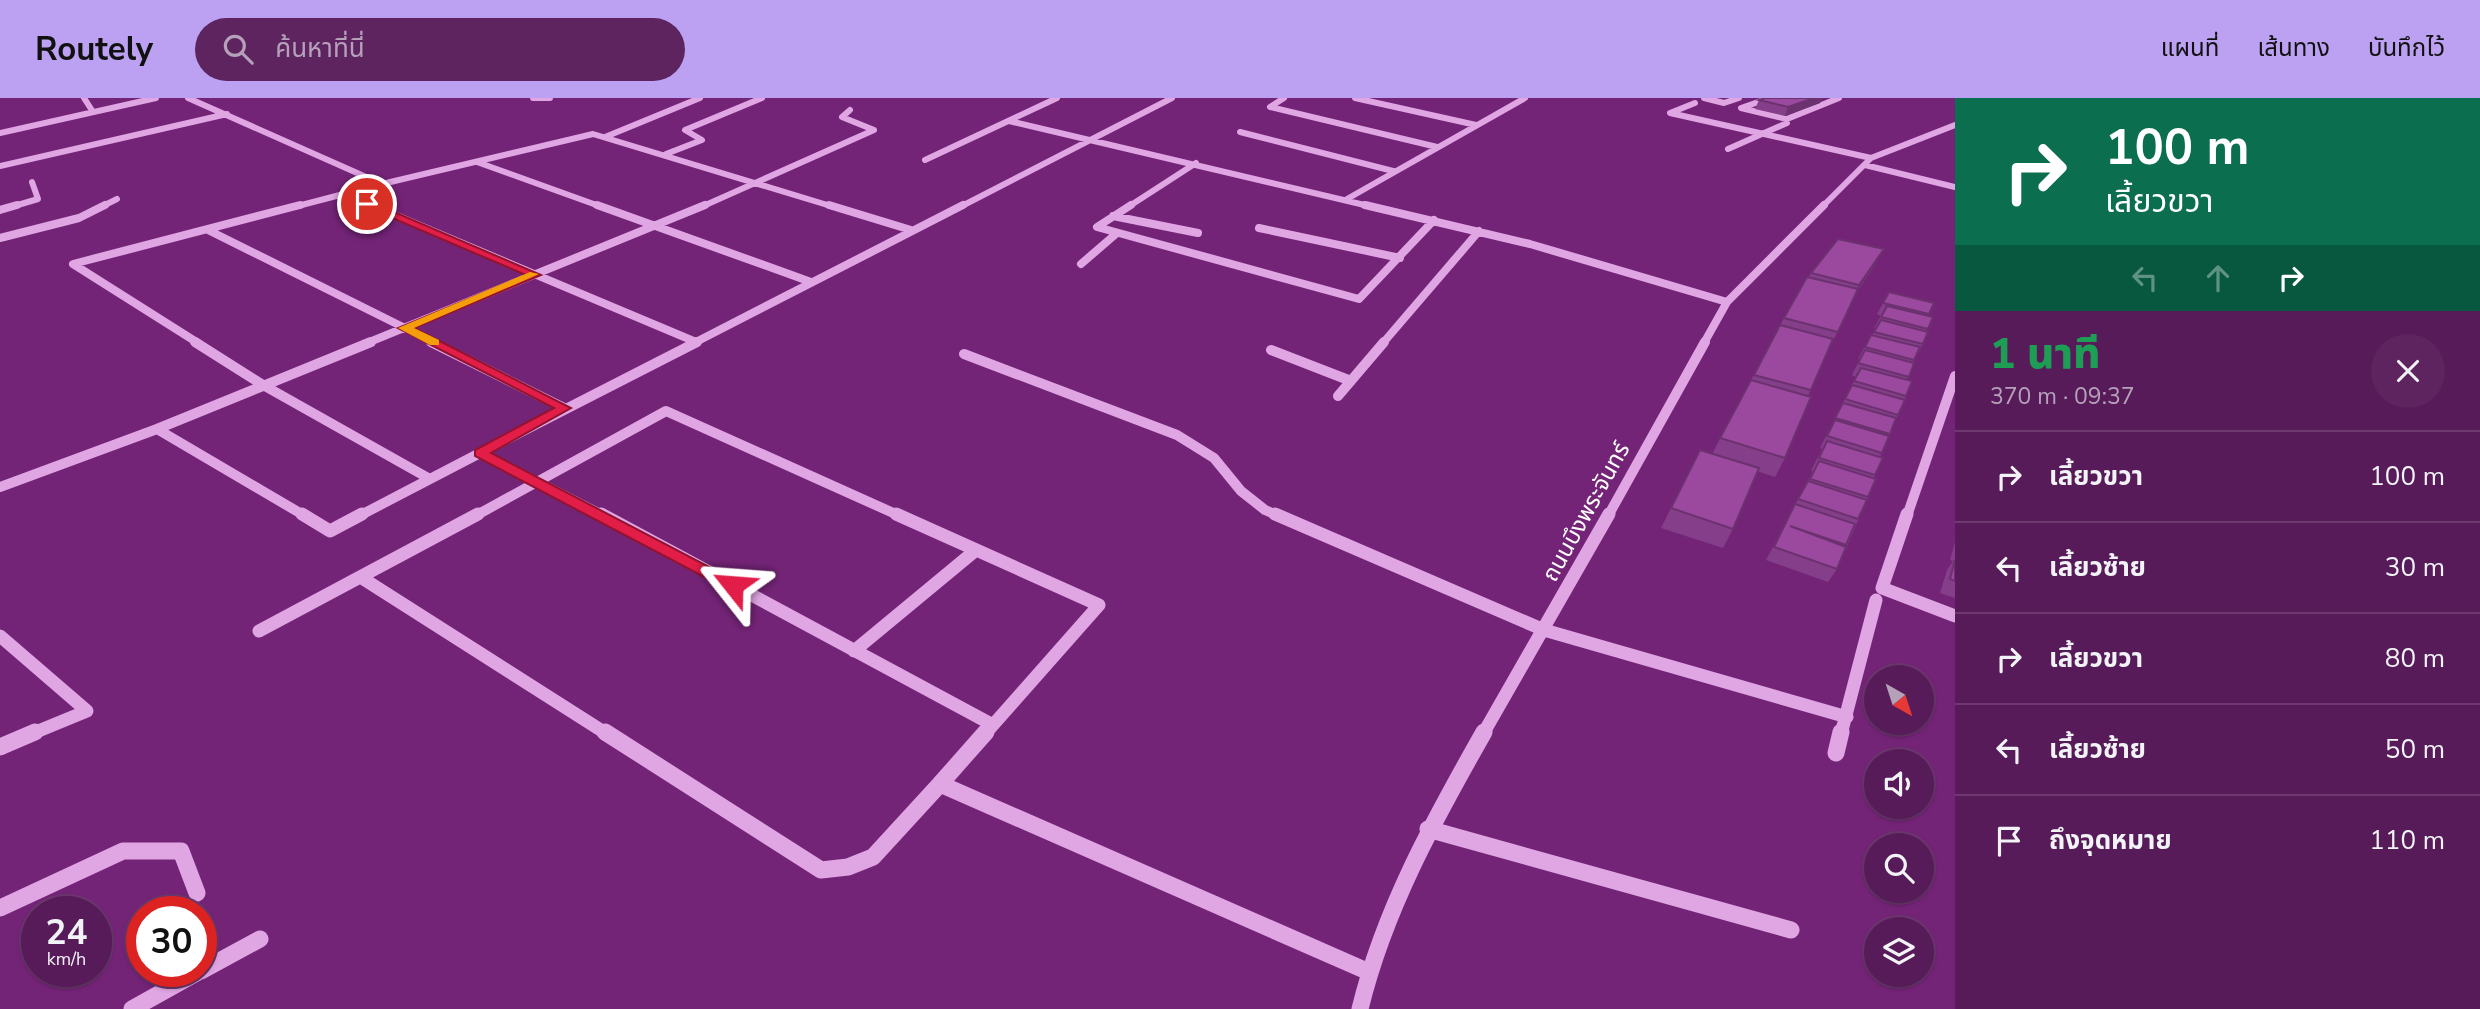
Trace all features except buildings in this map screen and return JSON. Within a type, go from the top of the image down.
[{"type":"street","points":[[84,98],[93,112]]},
{"type":"street","points":[[0,133],[156,98]]},
{"type":"street","points":[[188,98],[382,184]]},
{"type":"street","points":[[533,98],[550,98]]},
{"type":"street","points":[[605,137],[700,98]]},
{"type":"street","points":[[666,155],[702,141],[685,130],[762,98]]},
{"type":"street","points":[[925,160],[1056,98]]},
{"type":"street","points":[[157,429],[330,531],[564,408],[1172,98]]},
{"type":"street","points":[[1284,98],[1269,107],[1437,147]]},
{"type":"street","points":[[1355,98],[1476,125]]},
{"type":"street","points":[[1347,199],[1525,98]]},
{"type":"street","points":[[1704,98],[1724,103],[1739,98]]},
{"type":"street","points":[[1770,98],[1741,108],[1787,119],[1835,99]]},
{"type":"street","points":[[1810,98],[1835,99]]},
{"type":"street","points":[[1695,103],[1670,113],[1868,161],[1955,187]]},
{"type":"street","points":[[0,487],[157,429],[535,275],[757,184],[874,130],[842,117],[850,110]]},
{"type":"street","points":[[0,166],[227,114]]},
{"type":"street","points":[[1009,121],[1479,231],[1727,302]]},
{"type":"street","points":[[1728,149],[1787,123]]},
{"type":"street","name":"ถนนบึงพระจันทร์","points":[[1360,1009],[1369,972],[1428,829],[1544,630],[1727,302],[1868,161],[1955,125]]},
{"type":"street","points":[[1240,132],[1393,171]]},
{"type":"street","points":[[430,479],[263,384],[73,264],[580,135],[605,137],[911,230]]},
{"type":"street","points":[[477,162],[811,282]]},
{"type":"street","points":[[1195,163],[1097,227],[1351,298],[1364,296],[1434,220]]},
{"type":"street","points":[[0,210],[38,199],[32,182]]},
{"type":"street","points":[[343,194],[696,342]]},
{"type":"street","points":[[0,239],[79,218],[117,199]]},
{"type":"street","points":[[1113,216],[1198,233]]},
{"type":"street","points":[[1259,228],[1400,258]]},
{"type":"street","points":[[208,230],[564,408]]},
{"type":"street","points":[[1338,396],[1479,231]]},
{"type":"street","points":[[1081,264],[1117,233]]},
{"type":"street","points":[[1271,350],[1351,381]]},
{"type":"street","points":[[964,354],[1177,435],[1214,458],[1241,491],[1265,510],[1544,630],[1847,717]]},
{"type":"street","points":[[1955,376],[1882,588],[1955,616]]},
{"type":"street","points":[[259,631],[362,578],[666,411],[1099,605],[873,857],[848,867],[821,870],[362,578]]},
{"type":"street","points":[[480,453],[539,481],[993,725]]},
{"type":"street","points":[[854,651],[976,550]]},
{"type":"street","points":[[1836,752],[1876,600]]},
{"type":"street","points":[[0,636],[87,711],[0,747]]},
{"type":"street","points":[[940,784],[1369,972]]},
{"type":"street","points":[[1428,829],[1791,930]]},
{"type":"street","points":[[0,908],[123,850],[181,851],[197,893]]},
{"type":"street","points":[[217,962],[260,939]]},
{"type":"street","points":[[132,1009],[172,987]]},
{"type":"slow traffic","points":[[434,343],[404,328],[534,274]]},
{"type":"route","points":[[367,204],[535,275],[404,328],[564,408],[480,453],[539,481],[733,585]]}]
